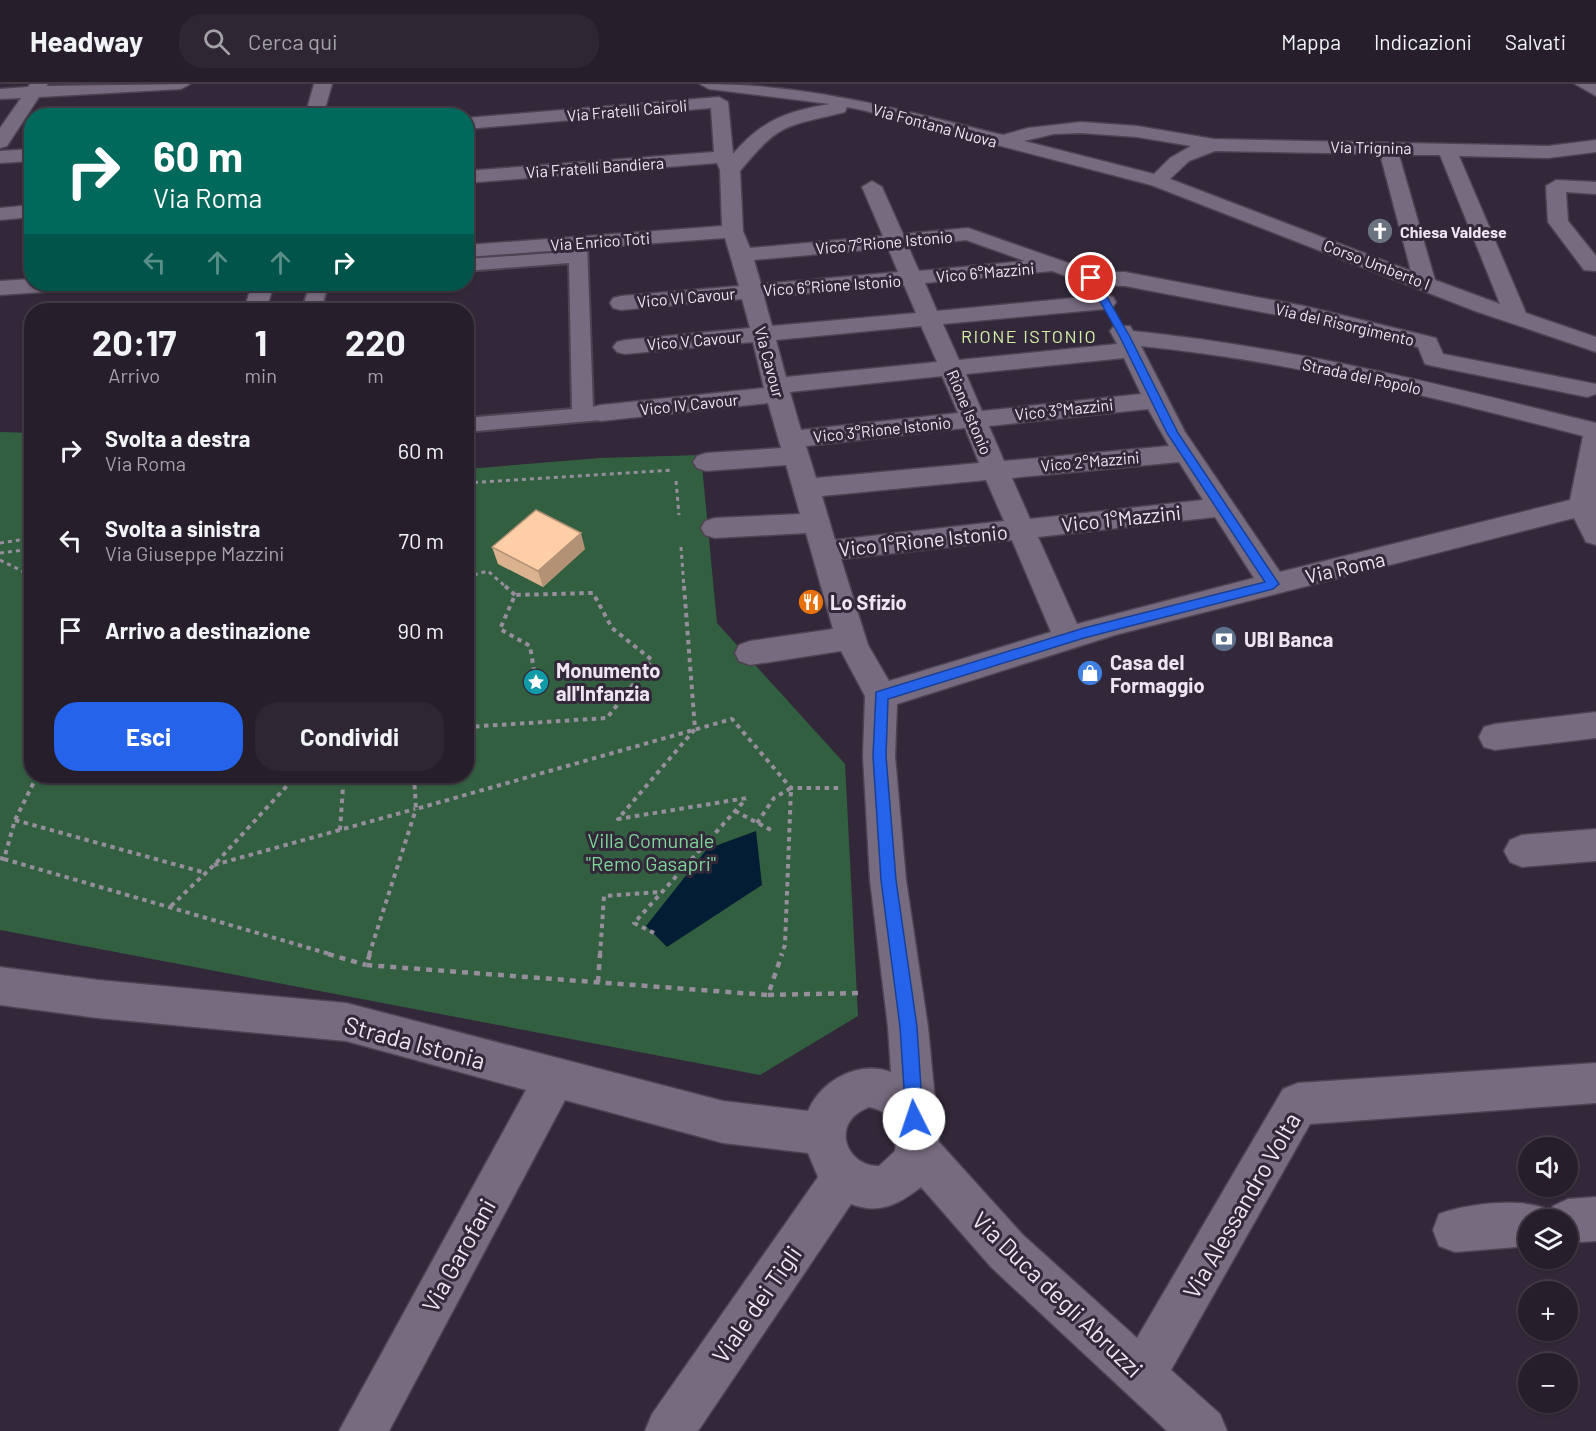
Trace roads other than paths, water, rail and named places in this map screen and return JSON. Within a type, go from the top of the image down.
[{"type":"street","points":[[0,94],[37,88],[181,84]]},
{"type":"street","points":[[316,108],[323,84]]},
{"type":"street","name":"Via Fontana Nuova","points":[[709,84],[821,97],[866,95],[1000,142],[1158,181]]},
{"type":"street","points":[[1584,84],[1596,91]]},
{"type":"street","points":[[0,142],[37,88]]},
{"type":"street","points":[[727,164],[763,134],[784,121],[866,95]]},
{"type":"street","name":"Via Fratelli Cairoli","points":[[474,123],[719,102],[727,164]]},
{"type":"street","points":[[1000,142],[1019,135],[1063,129],[1158,134],[1214,145]]},
{"type":"street","name":"Via Trignina","points":[[1158,181],[1174,162],[1190,151],[1214,145],[1548,152],[1596,146]]},
{"type":"street","points":[[1388,148],[1425,282]]},
{"type":"street","points":[[1447,149],[1517,318]]},
{"type":"street","points":[[1548,152],[1556,186],[1558,222],[1592,265],[1596,265]]},
{"type":"street","points":[[0,157],[24,156]]},
{"type":"street","name":"Via Fratelli Bandiera","points":[[474,177],[727,164]]},
{"type":"street","name":"Via Cavour","points":[[727,164],[733,231],[742,255],[777,390],[851,638],[881,696]]},
{"type":"street","name":"Corso Umberto I","points":[[1158,181],[1517,318],[1589,343]]},
{"type":"street","points":[[1556,186],[1596,189]]},
{"type":"street","name":"Rione Istonio","points":[[872,187],[1068,637]]},
{"type":"street","points":[[0,214],[24,212]]},
{"type":"street","name":"Via Enrico Toti","points":[[474,251],[578,250],[733,231]]},
{"type":"street","name":"Vico 7°Rione Istonio","points":[[742,255],[968,234],[1091,278]]},
{"type":"street","name":"Vico 6°Mazzini","points":[[913,279],[1057,266]]},
{"type":"street","points":[[1091,278],[1186,453],[1273,584]]},
{"type":"street","name":"Via del Risorgimento","points":[[1091,278],[1125,279],[1304,313],[1428,343],[1433,359],[1590,392]]},
{"type":"street","name":"Vico 6°Rione Istonio","points":[[751,291],[913,279]]},
{"type":"street","points":[[0,288],[24,286]]},
{"type":"street","name":"Vico VI Cavour","points":[[621,303],[751,291]]},
{"type":"street","name":"Vico V Cavour","points":[[626,347],[1105,302]]},
{"type":"street","name":"Strada del Popolo","points":[[951,368],[1128,343],[1199,343],[1361,374],[1596,431]]},
{"type":"street","points":[[1589,343],[1590,392],[1596,431],[1589,506],[1596,535]]},
{"type":"street","name":"Vico IV Cavour","points":[[592,414],[951,368]]},
{"type":"street","name":"Vico 3°Mazzini","points":[[972,418],[1156,400]]},
{"type":"street","name":"Vico 3°Rione Istonio","points":[[706,462],[972,418]]},
{"type":"street","name":"Vico 2°Mazzini","points":[[807,488],[1186,453]]},
{"type":"street","name":"Via Roma","points":[[881,696],[1068,637],[1589,506]]},
{"type":"street","name":"Vico 1°Mazzini","points":[[1021,529],[1222,507]]},
{"type":"street","points":[[715,528],[817,523]]},
{"type":"street","name":"Vico 1°Rione Istonio","points":[[825,551],[1021,529]]},
{"type":"street","points":[[750,653],[851,638]]},
{"type":"street","points":[[881,696],[882,788],[888,880],[904,992],[916,1135],[912,1166],[902,1178],[889,1186],[873,1189],[857,1185],[844,1177],[829,1158],[824,1134],[826,1120],[833,1106],[855,1089],[869,1087],[896,1095],[907,1106],[916,1135]]},
{"type":"street","points":[[1496,737],[1596,725]]},
{"type":"street","points":[[1522,851],[1596,845]]},
{"type":"street","name":"Strada Istonia","points":[[0,986],[98,999],[346,1022],[723,1122],[824,1134]]},
{"type":"street","name":"Via Garofani","points":[[363,1431],[554,1079]]},
{"type":"street","name":"Via Alessandro Volta","points":[[1142,1375],[1298,1104],[1596,1083]]},
{"type":"street","name":"Via Duca degli Abruzzi","points":[[916,1135],[1007,1251],[1203,1431]]},
{"type":"street","name":"Viale dei Tigli","points":[[669,1431],[844,1177]]},
{"type":"street","points":[[1578,1220],[1596,1219]]},
{"type":"street","points":[[1455,1230],[1518,1225]]},
{"type":"lane","points":[[474,264],[578,250],[592,414],[474,423]]},
{"type":"water","points":[[756,831],[762,885],[667,947],[646,926],[707,849]]},
{"type":"place","name":"Chiesa Valdese","points":[[1380,231]]},
{"type":"place","name":"Lo Sfizio","points":[[811,602]]},
{"type":"place","name":"UBI Banca","points":[[1224,639]]},
{"type":"place","name":"Casa del Formaggio","points":[[1090,673]]},
{"type":"place","name":"Monumento all'Infanzia","points":[[536,682]]},
{"type":"district","name":"RIONE ISTONIO","points":[[1029,336]]},
{"type":"park label","name":"Villa Comunale \"Remo Gasapri\"","points":[[651,852]]}]
